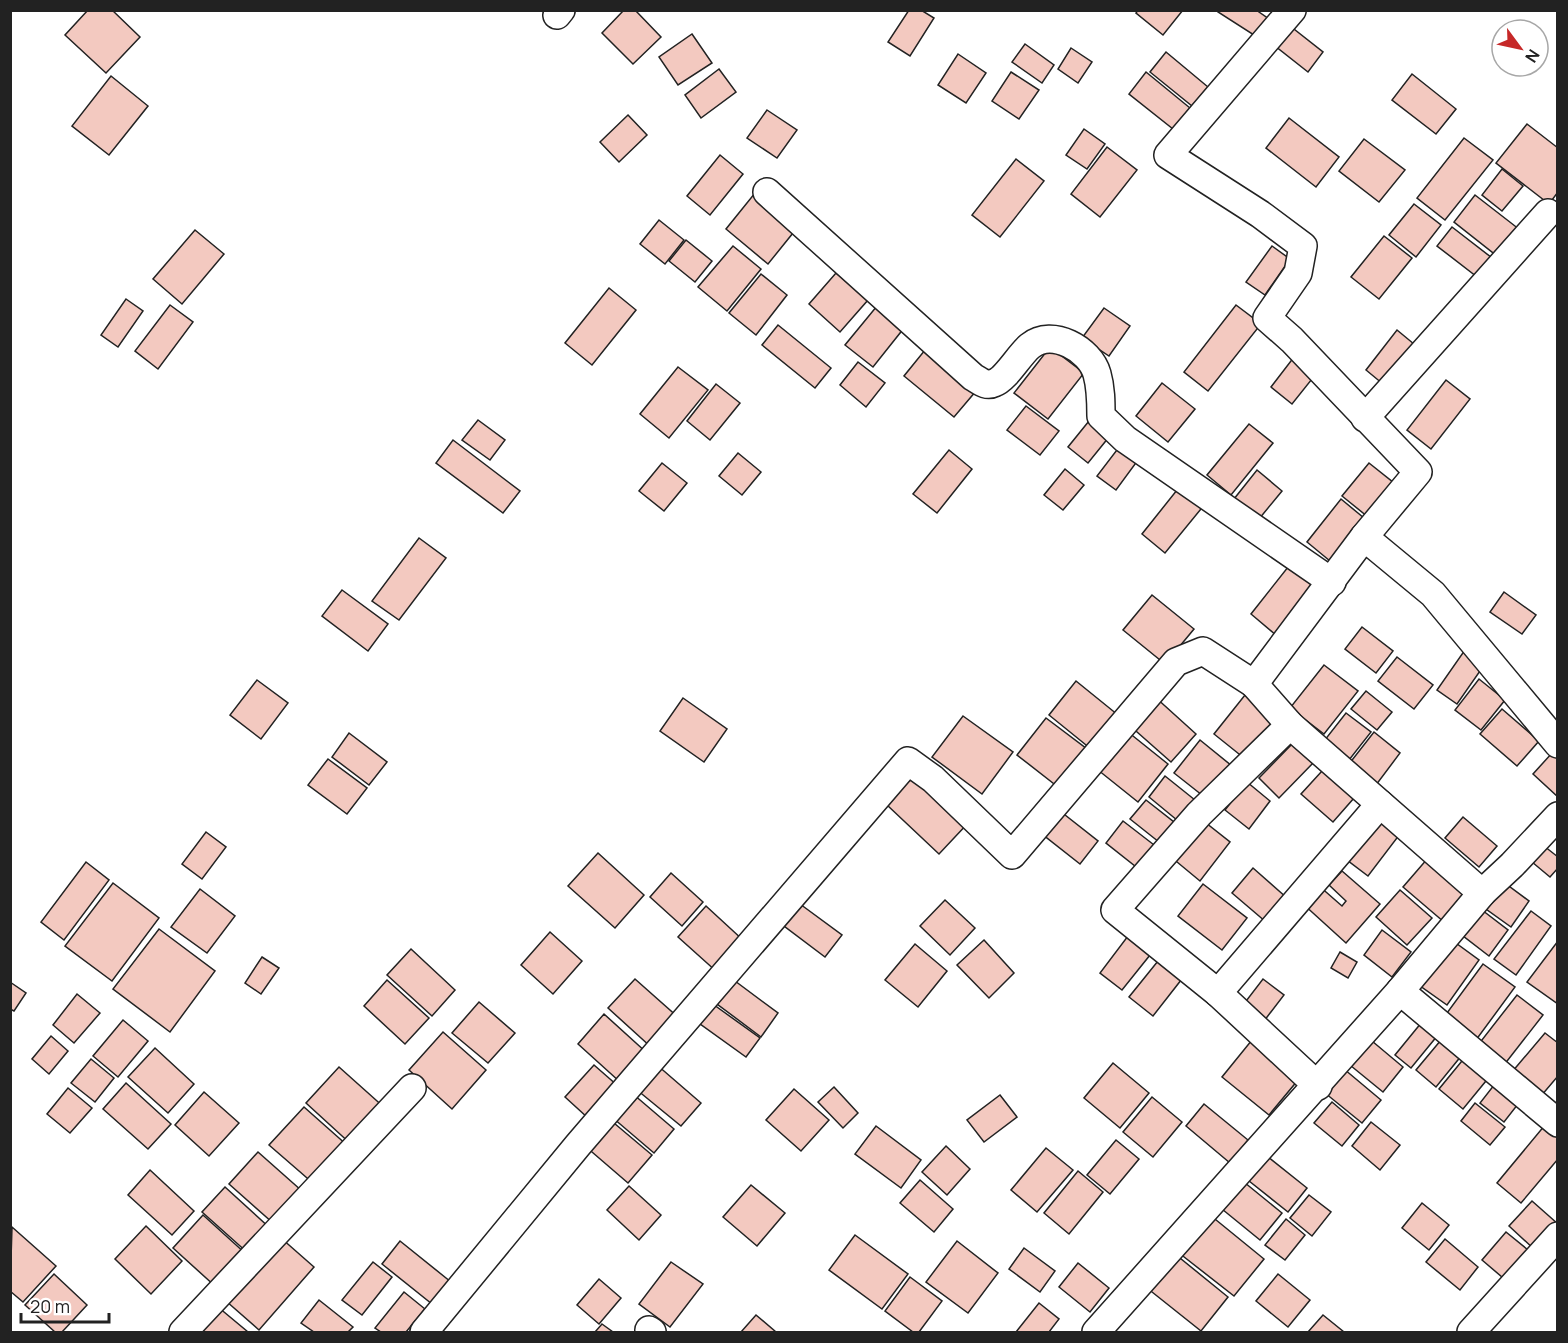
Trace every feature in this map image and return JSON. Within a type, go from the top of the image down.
[{"type":"street","points":[[1254,684],[1365,537],[1418,472],[1292,340],[1267,318],[1298,273],[1303,246],[1260,214],[1168,154],[1292,10]]},
{"type":"street","points":[[767,192],[973,377],[987,385],[996,383],[1030,345],[1047,339],[1064,341],[1085,355],[1097,372],[1101,416],[1125,439],[1332,582]]},
{"type":"street","points":[[1365,418],[1548,213]]},
{"type":"street","points":[[1365,537],[1433,594],[1557,744]]},
{"type":"street","points":[[424,1332],[578,1144],[909,761],[933,779],[1012,855],[1176,662],[1203,651],[1254,684],[1290,725],[1482,893]]},
{"type":"street","points":[[1290,725],[1199,814],[1114,910],[1218,993],[1318,1086]]},
{"type":"street","points":[[1218,993],[1380,804]]},
{"type":"street","points":[[1096,1332],[1318,1086],[1482,893],[1512,865],[1557,816]]},
{"type":"street","points":[[1400,991],[1557,1123]]},
{"type":"street","points":[[183,1332],[412,1088]]},
{"type":"street","points":[[1471,1332],[1557,1236]]},
{"type":"building","points":[[88,10],[112,10],[140,37],[106,73],[65,35]]},
{"type":"building","points":[[624,10],[635,10],[661,37],[633,64],[602,33]]},
{"type":"building","points":[[909,10],[921,10],[934,18],[910,56],[888,42]]},
{"type":"building","points":[[1138,10],[1183,10],[1163,35],[1136,13]]},
{"type":"building","points":[[1219,10],[1256,10],[1269,19],[1257,37],[1218,12]]},
{"type":"building","points":[[1285,22],[1323,52],[1308,72],[1270,42]]},
{"type":"building","points":[[692,34],[712,63],[678,85],[659,57]]},
{"type":"building","points":[[1025,44],[1054,65],[1042,83],[1012,62]]},
{"type":"building","points":[[1071,48],[1092,62],[1078,83],[1058,69]]},
{"type":"building","points":[[1166,52],[1208,87],[1192,106],[1150,72]]},
{"type":"building","points":[[958,54],[986,73],[966,103],[938,85]]},
{"type":"building","points":[[719,69],[736,92],[701,118],[685,95]]},
{"type":"building","points":[[1011,72],[1039,90],[1019,119],[992,101]]},
{"type":"building","points":[[1146,72],[1190,108],[1173,129],[1129,94]]},
{"type":"building","points":[[1412,74],[1456,109],[1436,134],[1392,100]]},
{"type":"building","points":[[111,76],[148,106],[109,155],[72,126]]},
{"type":"building","points":[[767,110],[797,130],[777,158],[747,138]]},
{"type":"building","points":[[628,115],[647,135],[619,162],[600,142]]},
{"type":"building","points":[[1289,118],[1339,157],[1316,187],[1266,148]]},
{"type":"building","points":[[1527,124],[1558,148],[1558,192],[1549,204],[1496,163]]},
{"type":"building","points":[[1084,129],[1105,144],[1087,169],[1066,155]]},
{"type":"building","points":[[1464,138],[1493,160],[1445,220],[1417,198]]},
{"type":"building","points":[[1364,139],[1405,170],[1379,202],[1339,171]]},
{"type":"building","points":[[1107,147],[1137,170],[1100,217],[1071,194]]},
{"type":"building","points":[[720,155],[743,174],[710,215],[687,196]]},
{"type":"building","points":[[1016,159],[1044,181],[1000,237],[972,215]]},
{"type":"building","points":[[1502,169],[1523,186],[1502,211],[1482,195]]},
{"type":"building","points":[[755,193],[797,228],[768,264],[726,229]]},
{"type":"building","points":[[1475,195],[1524,233],[1502,260],[1454,222]]},
{"type":"building","points":[[1414,204],[1441,225],[1416,257],[1389,235]]},
{"type":"building","points":[[659,220],[684,240],[665,264],[640,244]]},
{"type":"building","points":[[1452,227],[1496,261],[1481,280],[1437,246]]},
{"type":"building","points":[[195,230],[224,254],[182,304],[153,279]]},
{"type":"building","points":[[1384,236],[1412,258],[1379,299],[1351,277]]},
{"type":"building","points":[[686,240],[712,261],[695,282],[669,261]]},
{"type":"building","points":[[733,246],[761,269],[727,311],[698,287]]},
{"type":"building","points":[[1272,246],[1290,259],[1265,295],[1246,282]]},
{"type":"building","points":[[836,273],[868,300],[840,332],[809,304]]},
{"type":"building","points":[[761,274],[787,295],[756,335],[729,313]]},
{"type":"building","points":[[609,288],[636,310],[592,365],[565,343]]},
{"type":"building","points":[[126,299],[143,311],[118,347],[101,335]]},
{"type":"building","points":[[170,305],[193,322],[158,369],[135,351]]},
{"type":"building","points":[[1236,305],[1261,324],[1208,391],[1184,372]]},
{"type":"building","points":[[877,306],[904,328],[873,367],[845,345]]},
{"type":"building","points":[[1104,308],[1130,326],[1109,356],[1082,338]]},
{"type":"building","points":[[778,325],[831,368],[815,388],[762,345]]},
{"type":"building","points":[[1397,330],[1420,349],[1389,389],[1366,370]]},
{"type":"building","points":[[1050,347],[1084,373],[1048,419],[1014,393]]},
{"type":"building","points":[[925,350],[976,391],[954,417],[904,376]]},
{"type":"building","points":[[1294,357],[1316,374],[1292,404],[1271,387]]},
{"type":"building","points":[[858,362],[885,383],[866,407],[840,385]]},
{"type":"building","points":[[678,367],[708,390],[669,438],[640,414]]},
{"type":"building","points":[[1446,380],[1470,399],[1431,449],[1407,430]]},
{"type":"building","points":[[1162,383],[1195,409],[1168,442],[1136,416]]},
{"type":"building","points":[[716,384],[740,403],[710,440],[687,421]]},
{"type":"building","points":[[1026,406],[1059,431],[1040,455],[1007,430]]},
{"type":"building","points":[[1093,416],[1113,432],[1088,463],[1068,447]]},
{"type":"building","points":[[478,420],[505,440],[490,460],[462,440]]},
{"type":"building","points":[[1249,424],[1273,443],[1231,495],[1207,475]]},
{"type":"building","points":[[453,440],[520,491],[503,513],[436,463]]},
{"type":"building","points":[[1123,442],[1141,456],[1116,490],[1097,476]]},
{"type":"building","points":[[949,450],[972,469],[937,513],[913,494]]},
{"type":"building","points":[[738,453],[761,472],[742,495],[719,476]]},
{"type":"building","points":[[662,463],[687,483],[664,511],[639,491]]},
{"type":"building","points":[[1369,463],[1394,483],[1368,517],[1342,496]]},
{"type":"building","points":[[1065,469],[1084,485],[1063,510],[1044,495]]},
{"type":"building","points":[[1257,470],[1282,491],[1259,519],[1234,499]]},
{"type":"building","points":[[1181,485],[1205,504],[1165,553],[1142,534]]},
{"type":"building","points":[[1341,499],[1364,518],[1330,561],[1307,542]]},
{"type":"building","points":[[419,538],[446,558],[399,620],[372,601]]},
{"type":"building","points":[[1292,562],[1319,584],[1277,636],[1251,614]]},
{"type":"building","points":[[342,590],[388,624],[368,651],[322,616]]},
{"type":"building","points":[[1504,592],[1536,615],[1522,634],[1490,612]]},
{"type":"building","points":[[1152,595],[1194,629],[1165,664],[1123,630]]},
{"type":"building","points":[[1362,627],[1393,651],[1376,673],[1345,649]]},
{"type":"building","points":[[1467,647],[1487,661],[1457,704],[1437,690]]},
{"type":"building","points":[[1397,657],[1433,685],[1414,709],[1378,681]]},
{"type":"building","points":[[1324,665],[1358,691],[1324,734],[1290,708]]},
{"type":"building","points":[[1479,679],[1505,700],[1481,730],[1455,710]]},
{"type":"building","points":[[257,680],[288,703],[261,739],[230,715]]},
{"type":"building","points":[[1076,681],[1118,715],[1091,749],[1049,715]]},
{"type":"building","points":[[1366,691],[1392,712],[1377,730],[1351,709]]},
{"type":"building","points":[[1245,695],[1280,723],[1249,762],[1214,734]]},
{"type":"building","points":[[1154,696],[1196,734],[1171,762],[1128,724]]},
{"type":"building","points":[[683,698],[727,729],[704,762],[660,731]]},
{"type":"building","points":[[1502,709],[1539,741],[1517,766],[1480,734]]},
{"type":"building","points":[[1346,713],[1371,732],[1349,760],[1324,741]]},
{"type":"building","points":[[963,716],[1013,752],[982,794],[932,757]]},
{"type":"building","points":[[1046,718],[1087,749],[1058,787],[1017,755]]},
{"type":"building","points":[[1128,732],[1168,764],[1138,802],[1098,770]]},
{"type":"building","points":[[1374,732],[1400,753],[1376,785],[1349,764]]},
{"type":"building","points":[[349,733],[387,762],[369,785],[332,757]]},
{"type":"building","points":[[1200,740],[1232,766],[1207,799],[1174,773]]},
{"type":"building","points":[[1294,742],[1314,762],[1279,798],[1259,778]]},
{"type":"building","points":[[1552,753],[1558,759],[1558,797],[1533,774]]},
{"type":"building","points":[[328,759],[367,788],[347,814],[308,785]]},
{"type":"building","points":[[1322,771],[1354,798],[1333,822],[1301,794]]},
{"type":"building","points":[[916,773],[969,822],[939,854],[887,805]]},
{"type":"building","points":[[1165,776],[1200,804],[1183,825],[1149,797]]},
{"type":"building","points":[[1247,782],[1270,801],[1249,829],[1225,810]]},
{"type":"building","points":[[1146,800],[1179,826],[1164,846],[1130,819]]},
{"type":"building","points":[[1060,811],[1098,841],[1080,864],[1042,834]]},
{"type":"building","points":[[1463,817],[1497,846],[1479,867],[1445,838]]},
{"type":"building","points":[[1379,818],[1400,834],[1368,876],[1347,860]]},
{"type":"building","points":[[1201,819],[1230,842],[1200,881],[1171,857]]},
{"type":"building","points":[[1123,821],[1158,848],[1140,870],[1106,843]]},
{"type":"building","points":[[206,832],[226,847],[202,879],[182,864]]},
{"type":"building","points":[[1544,846],[1558,857],[1558,868],[1550,877],[1532,862]]},
{"type":"building","points":[[598,853],[644,895],[615,928],[568,886]]},
{"type":"building","points":[[1428,858],[1476,899],[1451,928],[1403,887]]},
{"type":"building","points":[[86,862],[109,880],[64,940],[41,922]]},
{"type":"building","points":[[1253,868],[1287,898],[1266,922],[1232,893]]},
{"type":"building","points":[[1342,871],[1380,904],[1346,943],[1302,903],[1318,885],[1342,906],[1346,901],[1329,885]]},
{"type":"building","points":[[671,873],[703,902],[682,926],[650,897]]},
{"type":"building","points":[[1498,878],[1529,901],[1511,927],[1479,904]]},
{"type":"building","points":[[113,883],[159,918],[112,981],[65,946]]},
{"type":"building","points":[[1203,884],[1247,918],[1222,950],[1178,916]]},
{"type":"building","points":[[200,889],[235,916],[207,953],[171,927]]},
{"type":"building","points":[[1400,890],[1432,918],[1407,945],[1376,917]]},
{"type":"building","points":[[945,900],[975,928],[950,955],[920,926]]},
{"type":"building","points":[[800,904],[842,935],[825,957],[784,926]]},
{"type":"building","points":[[706,906],[744,941],[717,972],[678,937]]},
{"type":"building","points":[[1478,907],[1508,930],[1489,956],[1458,932]]},
{"type":"building","points":[[1531,911],[1551,926],[1516,975],[1494,959]]},
{"type":"building","points":[[159,929],[215,971],[170,1032],[113,989]]},
{"type":"building","points":[[1382,930],[1411,952],[1392,977],[1364,955]]},
{"type":"building","points":[[550,932],[582,961],[553,994],[521,965]]},
{"type":"building","points":[[1131,932],[1154,950],[1122,990],[1100,973]]},
{"type":"building","points":[[1449,938],[1479,960],[1447,1005],[1416,983]]},
{"type":"building","points":[[984,940],[1014,973],[989,998],[957,965]]},
{"type":"building","points":[[1558,941],[1558,1004],[1527,982]]},
{"type":"building","points":[[915,944],[947,971],[918,1007],[885,980]]},
{"type":"building","points":[[411,949],[455,990],[432,1016],[387,975]]},
{"type":"building","points":[[1340,952],[1357,962],[1348,978],[1331,968]]},
{"type":"building","points":[[1162,956],[1185,975],[1153,1016],[1129,997]]},
{"type":"building","points":[[262,957],[279,968],[261,994],[245,983]]},
{"type":"building","points":[[1483,964],[1515,987],[1476,1040],[1444,1017]]},
{"type":"building","points":[[731,978],[778,1013],[761,1037],[713,1001]]},
{"type":"building","points":[[635,979],[679,1018],[652,1048],[608,1008]]},
{"type":"building","points":[[1263,979],[1284,995],[1264,1021],[1243,1005]]},
{"type":"building","points":[[387,980],[429,1018],[405,1044],[364,1006]]},
{"type":"building","points":[[10,982],[26,993],[14,1011],[10,1009]]},
{"type":"building","points":[[77,994],[100,1013],[74,1043],[53,1025]]},
{"type":"building","points":[[1517,995],[1543,1015],[1504,1065],[1478,1045]]},
{"type":"building","points":[[479,1002],[515,1033],[488,1063],[452,1033]]},
{"type":"building","points":[[710,1002],[760,1038],[746,1057],[696,1021]]},
{"type":"building","points":[[604,1014],[647,1053],[620,1082],[578,1044]]},
{"type":"building","points":[[1426,1017],[1442,1030],[1411,1068],[1395,1055]]},
{"type":"building","points":[[123,1020],[148,1041],[118,1077],[93,1056]]},
{"type":"building","points":[[443,1032],[486,1070],[452,1109],[409,1070]]},
{"type":"building","points":[[1545,1033],[1558,1043],[1558,1076],[1541,1096],[1512,1072]]},
{"type":"building","points":[[1446,1034],[1466,1050],[1436,1087],[1416,1070]]},
{"type":"building","points":[[1256,1035],[1303,1074],[1269,1115],[1222,1077]]},
{"type":"building","points":[[51,1036],[68,1051],[49,1074],[32,1059]]},
{"type":"building","points":[[1366,1036],[1403,1067],[1383,1092],[1345,1061]]},
{"type":"building","points":[[155,1048],[194,1084],[168,1113],[128,1077]]},
{"type":"building","points":[[1466,1056],[1490,1076],[1463,1109],[1439,1089]]},
{"type":"building","points":[[91,1059],[114,1078],[95,1102],[71,1083]]},
{"type":"building","points":[[1113,1063],[1149,1093],[1120,1128],[1084,1098]]},
{"type":"building","points":[[594,1065],[618,1086],[588,1118],[565,1097]]},
{"type":"building","points":[[657,1065],[701,1103],[681,1126],[637,1090]]},
{"type":"building","points":[[339,1067],[386,1109],[353,1146],[306,1103]]},
{"type":"building","points":[[1344,1069],[1381,1100],[1362,1123],[1325,1093]]},
{"type":"building","points":[[1498,1080],[1522,1099],[1504,1122],[1480,1103]]},
{"type":"building","points":[[126,1083],[171,1124],[148,1149],[103,1109]]},
{"type":"building","points":[[834,1087],[858,1113],[843,1128],[818,1102]]},
{"type":"building","points":[[68,1088],[92,1108],[70,1133],[47,1114]]},
{"type":"building","points":[[794,1089],[829,1120],[801,1151],[766,1120]]},
{"type":"building","points":[[204,1092],[239,1123],[209,1156],[175,1125]]},
{"type":"building","points":[[633,1094],[674,1129],[654,1153],[613,1118]]},
{"type":"building","points":[[1000,1095],[1017,1117],[984,1142],[967,1120]]},
{"type":"building","points":[[1152,1097],[1182,1122],[1153,1157],[1123,1132]]},
{"type":"building","points":[[1332,1102],[1359,1125],[1342,1146],[1314,1123]]},
{"type":"building","points":[[1475,1103],[1505,1127],[1490,1145],[1461,1121]]},
{"type":"building","points":[[1204,1104],[1248,1140],[1230,1163],[1186,1126]]},
{"type":"building","points":[[304,1107],[348,1146],[314,1184],[269,1145]]},
{"type":"building","points":[[608,1118],[652,1155],[628,1183],[585,1146]]},
{"type":"building","points":[[1371,1122],[1400,1145],[1380,1170],[1352,1146]]},
{"type":"building","points":[[1545,1125],[1558,1136],[1558,1159],[1521,1203],[1497,1183]]},
{"type":"building","points":[[876,1126],[921,1160],[901,1188],[855,1154]]},
{"type":"building","points":[[1116,1140],[1139,1159],[1110,1194],[1087,1175]]},
{"type":"building","points":[[946,1146],[970,1169],[947,1195],[922,1172]]},
{"type":"building","points":[[1046,1148],[1073,1170],[1037,1212],[1011,1190]]},
{"type":"building","points":[[258,1152],[302,1191],[273,1223],[229,1184]]},
{"type":"building","points":[[1263,1153],[1307,1188],[1288,1212],[1244,1177]]},
{"type":"building","points":[[150,1170],[194,1211],[172,1235],[128,1195]]},
{"type":"building","points":[[1078,1171],[1103,1192],[1069,1234],[1044,1213]]},
{"type":"building","points":[[1239,1178],[1282,1213],[1260,1240],[1217,1205]]},
{"type":"building","points":[[920,1180],[953,1209],[934,1232],[900,1203]]},
{"type":"building","points":[[751,1185],[785,1213],[757,1246],[723,1217]]},
{"type":"building","points":[[629,1186],[661,1215],[639,1240],[607,1210]]},
{"type":"building","points":[[225,1187],[271,1229],[249,1254],[202,1212]]},
{"type":"building","points":[[1309,1195],[1331,1212],[1312,1236],[1290,1218]]},
{"type":"building","points":[[1532,1201],[1558,1224],[1535,1250],[1509,1226]]},
{"type":"building","points":[[1422,1203],[1449,1225],[1429,1250],[1402,1228]]},
{"type":"building","points":[[203,1215],[246,1254],[216,1287],[173,1248]]},
{"type":"building","points":[[1210,1215],[1264,1259],[1234,1296],[1179,1253]]},
{"type":"building","points":[[1286,1219],[1305,1235],[1285,1260],[1265,1245]]},
{"type":"building","points":[[146,1226],[182,1261],[151,1294],[115,1259]]},
{"type":"building","points":[[12,1227],[56,1266],[23,1302],[10,1291]]},
{"type":"building","points":[[1506,1232],[1533,1254],[1509,1283],[1482,1260]]},
{"type":"building","points":[[855,1235],[908,1274],[882,1309],[829,1270]]},
{"type":"building","points":[[281,1238],[314,1267],[259,1330],[226,1301]]},
{"type":"building","points":[[1445,1239],[1478,1267],[1460,1290],[1426,1262]]},
{"type":"building","points":[[400,1241],[451,1282],[432,1304],[382,1264]]},
{"type":"building","points":[[957,1241],[998,1273],[968,1313],[926,1282]]},
{"type":"building","points":[[1024,1248],[1055,1271],[1040,1292],[1009,1269]]},
{"type":"building","points":[[1175,1254],[1228,1297],[1201,1331],[1147,1288]]},
{"type":"building","points":[[373,1262],[392,1277],[362,1315],[342,1300]]},
{"type":"building","points":[[671,1262],[703,1284],[670,1327],[639,1304]]},
{"type":"building","points":[[1078,1263],[1109,1288],[1090,1312],[1059,1287]]},
{"type":"building","points":[[54,1274],[87,1305],[62,1332],[55,1332],[25,1305]]},
{"type":"building","points":[[1278,1274],[1310,1300],[1288,1327],[1256,1301]]},
{"type":"building","points":[[910,1277],[942,1301],[919,1332],[913,1332],[885,1311]]},
{"type":"building","points":[[599,1279],[621,1298],[599,1324],[577,1305]]},
{"type":"building","points":[[404,1292],[425,1309],[406,1332],[381,1332],[375,1328]]},
{"type":"building","points":[[319,1300],[353,1327],[348,1332],[314,1332],[301,1323]]},
{"type":"building","points":[[1039,1303],[1059,1319],[1049,1332],[1016,1332]]},
{"type":"building","points":[[218,1307],[248,1332],[196,1332]]},
{"type":"building","points":[[756,1315],[776,1332],[741,1332]]},
{"type":"building","points":[[1323,1315],[1344,1332],[1308,1332]]},
{"type":"building","points":[[602,1324],[613,1332],[595,1332]]}]
